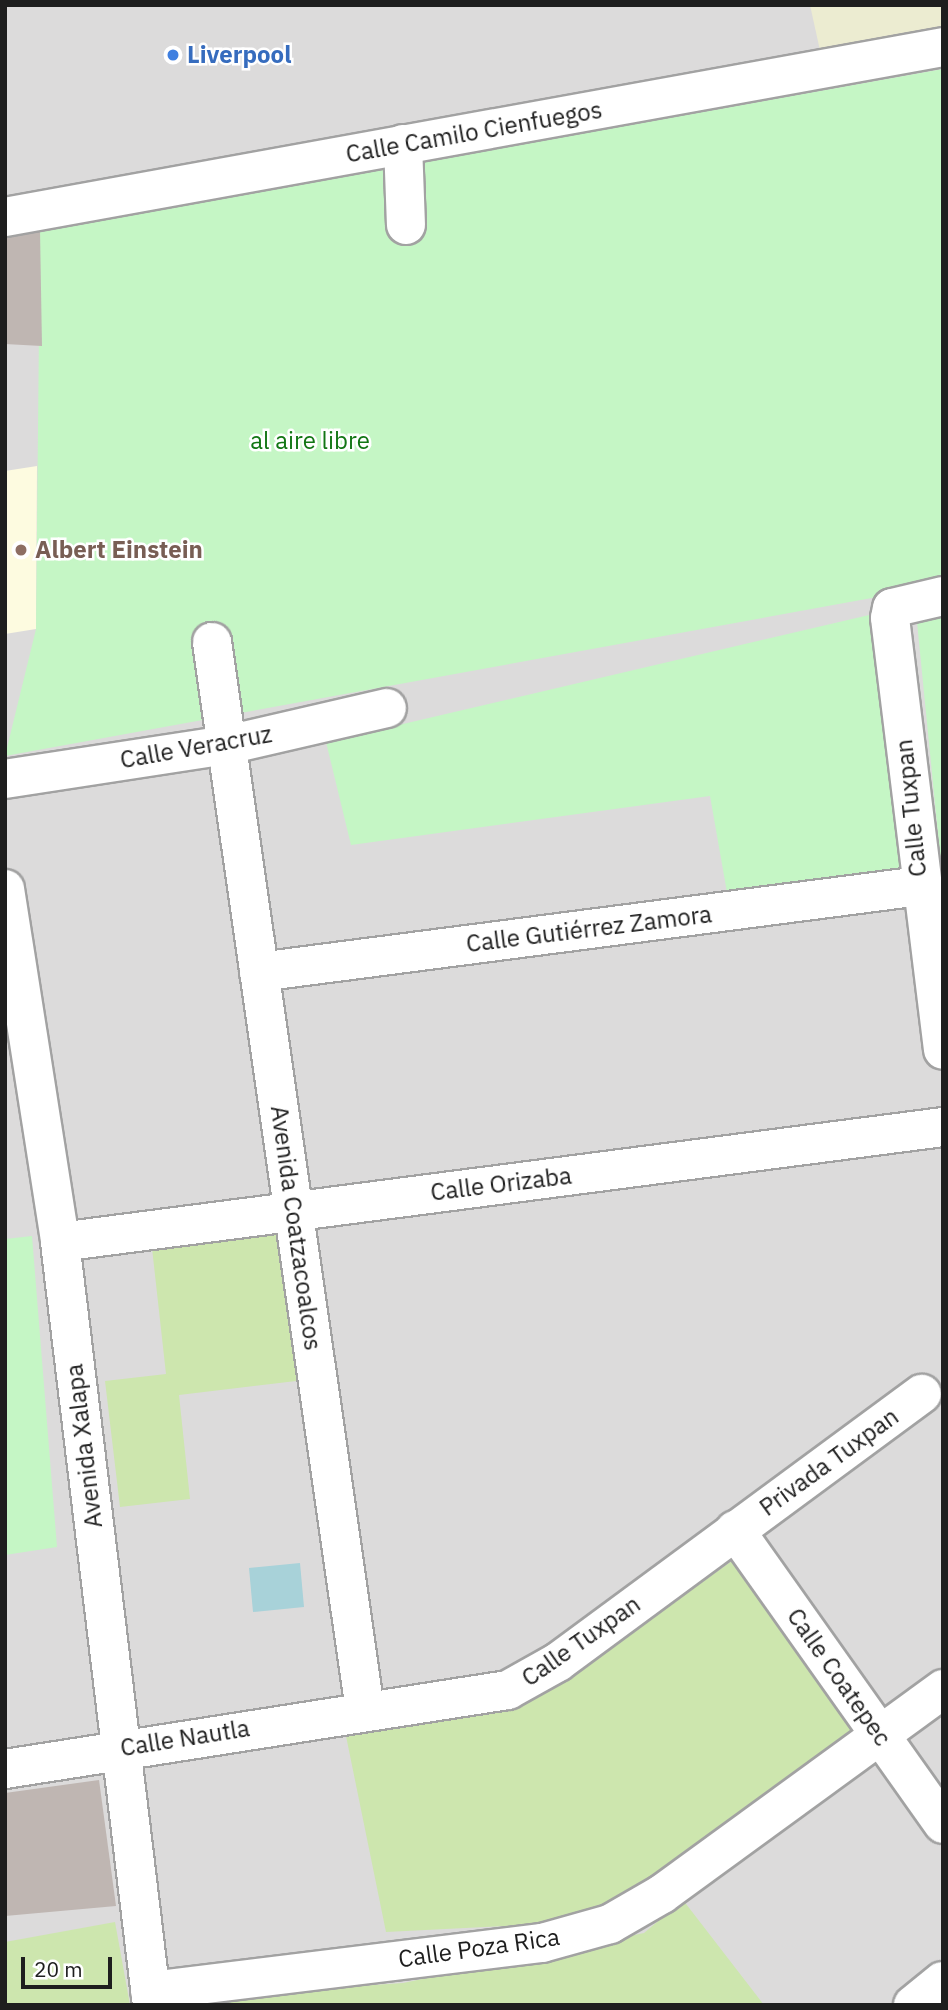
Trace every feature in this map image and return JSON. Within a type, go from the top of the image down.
[{"type":"street","name":"Calle Camilo Cienfuegos","points":[[5,217],[943,47]]},
{"type":"street","points":[[403,144],[406,225]]},
{"type":"street","name":"Calle Tuxpan","points":[[943,596],[892,608],[920,886],[943,1050]]},
{"type":"street","name":"Avenida Coatzacoalcos","points":[[212,642],[365,1711]]},
{"type":"street","name":"Calle Veracruz","points":[[5,779],[227,746],[387,708]]},
{"type":"street","name":"Calle Gutiérrez Zamora","points":[[259,972],[920,886]]},
{"type":"street","name":"Avenida Xalapa","points":[[5,889],[60,1242],[151,1998]]},
{"type":"street","name":"Calle Orizaba","points":[[60,1242],[943,1126]]},
{"type":"street","name":"Privada Tuxpan","points":[[734,1530],[922,1394]]},
{"type":"street","name":"Calle Tuxpan","points":[[365,1711],[508,1690],[558,1662],[734,1530]]},
{"type":"street","name":"Calle Coatepec","points":[[734,1530],[943,1824]]},
{"type":"street","name":"Calle Poza Rica","points":[[151,1998],[542,1943],[610,1924],[662,1894],[943,1689]]},
{"type":"street","name":"Calle Nautla","points":[[5,1769],[121,1748],[365,1711]]},
{"type":"street","points":[[913,2005],[943,1981]]},
{"type":"shaded area","points":[[5,5],[943,5],[943,2005],[5,2005]]},
{"type":"shaded area","name":"Albert Einstein","points":[[37,466],[36,629],[5,634],[5,471]]},
{"type":"green space","points":[[810,5],[943,5],[943,32],[821,55]]},
{"type":"green space","name":"al aire libre","points":[[943,69],[943,585],[5,756],[36,629],[40,230]]},
{"type":"green space","points":[[943,607],[943,884],[916,612]]},
{"type":"green space","points":[[882,612],[914,890],[732,921],[710,796],[351,845],[326,742]]},
{"type":"green space","points":[[296,1231],[313,1379],[179,1395],[190,1499],[120,1507],[105,1381],[166,1374],[152,1248]]},
{"type":"green space","points":[[32,1236],[57,1547],[5,1555],[5,1239]]},
{"type":"green space","points":[[739,1556],[881,1735],[645,1919],[386,1932],[346,1736],[547,1692]]},
{"type":"green space","points":[[683,1900],[764,2005],[179,2005],[178,1998],[403,1983],[644,1933]]},
{"type":"green space","points":[[115,1922],[130,2005],[5,2005],[5,1942]]},
{"type":"water","points":[[300,1563],[304,1607],[253,1612],[249,1568]]},
{"type":"building","points":[[40,230],[42,346],[5,344],[5,234]]},
{"type":"building","points":[[99,1780],[116,1906],[5,1916],[5,1793]]},
{"type":"place","name":"Liverpool","points":[[173,55]]},
{"type":"place","name":"Albert Einstein","points":[[21,550]]}]
